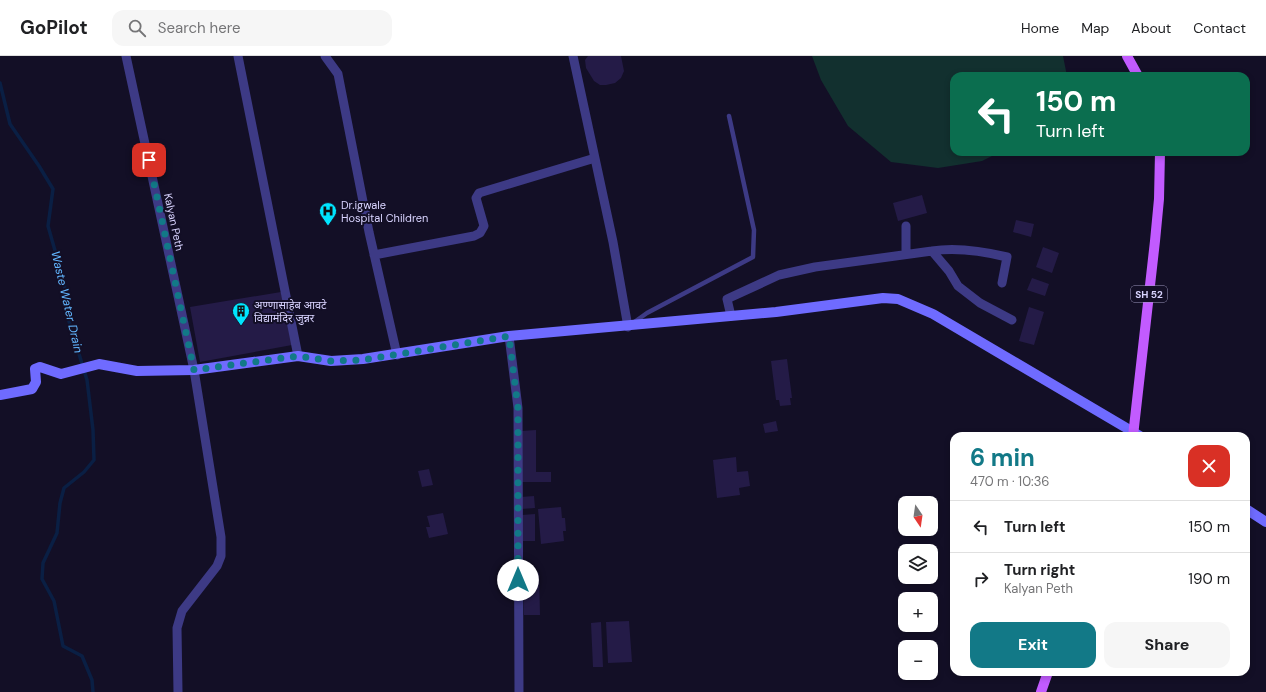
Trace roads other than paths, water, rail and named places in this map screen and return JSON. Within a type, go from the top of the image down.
[{"type":"main road","points":[[1127,56],[1136,72]]},
{"type":"main road","name":"SH 52","points":[[1136,432],[1160,191],[1160,156]]},
{"type":"main road","points":[[1041,692],[1047,676]]},
{"type":"street","name":"Kalyan Peth","points":[[126,56],[194,370],[221,536],[221,556],[217,566],[182,611],[177,628],[178,692]]},
{"type":"street","points":[[238,56],[298,356]]},
{"type":"street","points":[[326,56],[338,74],[374,255],[397,355]]},
{"type":"street","points":[[573,56],[613,242],[628,327]]},
{"type":"street","points":[[374,255],[474,236],[480,233],[484,226],[476,198],[479,193],[595,158]]},
{"type":"street","points":[[906,226],[906,254]]},
{"type":"street","points":[[731,316],[727,299],[779,275],[815,267],[906,254],[948,249],[983,252],[1007,257],[1002,283]]},
{"type":"street","points":[[932,251],[949,271],[958,286],[980,303],[1012,320]]},
{"type":"street","points":[[0,395],[32,389],[36,382],[35,369],[40,367],[61,374],[99,364],[137,371],[194,370],[298,356],[331,361],[397,355],[509,336],[628,327],[776,312],[883,298],[898,299],[933,314],[1131,432]]},
{"type":"street","points":[[509,336],[518,408],[520,692]]},
{"type":"street","points":[[1250,512],[1266,522]]},
{"type":"lane","points":[[628,327],[647,313],[754,256],[754,230],[729,116]]},
{"type":"waterway","name":"Waste Water Drain","points":[[0,83],[10,124],[53,189],[48,226],[64,282],[68,318],[87,380],[93,430],[94,460],[84,472],[64,488],[60,503],[57,533],[43,563],[42,579],[54,601],[63,646],[82,656],[92,680],[93,692]]},
{"type":"place","name":"Dr.igwale Hospital Children","points":[[328,226]]},
{"type":"place","name":"अण्णासाहेब आवटे विद्यामंदिर जुन्नर","points":[[241,326]]}]
